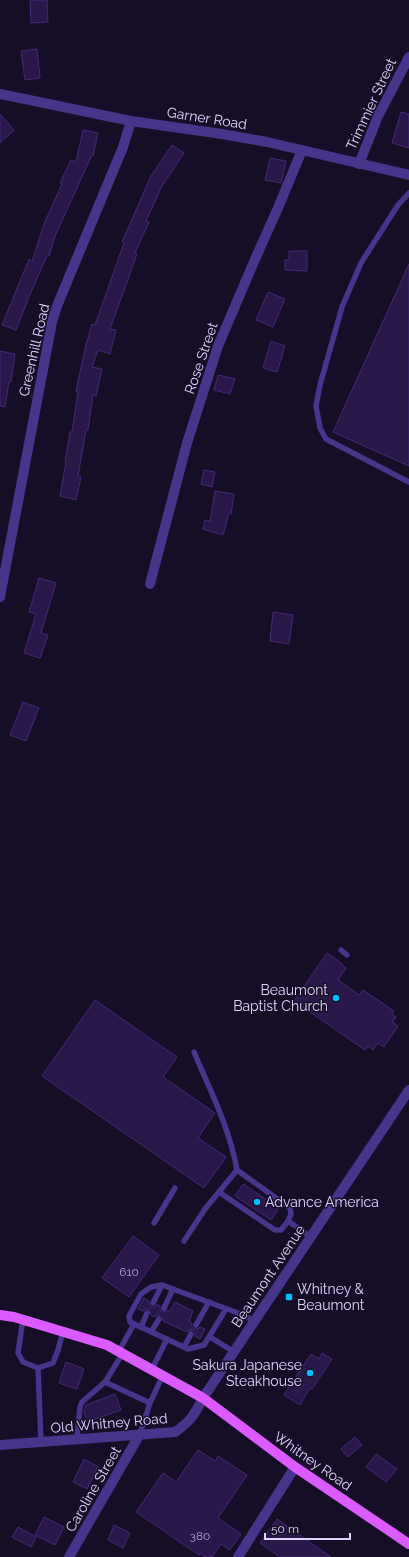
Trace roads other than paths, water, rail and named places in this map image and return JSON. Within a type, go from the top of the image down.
[{"type":"main road","name":"Whitney Road","points":[[0,1315],[23,1319],[107,1345],[163,1375],[203,1398],[295,1467],[409,1544]]},
{"type":"street","name":"Trimmier Street","points":[[359,164],[378,116],[409,57]]},
{"type":"street","name":"Garner Road","points":[[0,94],[131,120],[222,134],[302,150],[409,175]]},
{"type":"street","name":"Greenhill Road","points":[[0,597],[1,584],[52,322],[57,306],[123,147],[131,120]]},
{"type":"street","name":"Rose Street","points":[[150,584],[187,444],[218,346],[302,150]]},
{"type":"street","name":"Beaumont Avenue","points":[[203,1398],[409,1090]]},
{"type":"street","name":"Old Whitney Road","points":[[0,1446],[175,1432],[185,1425],[193,1416],[203,1398]]},
{"type":"street","name":"Caroline Street","points":[[69,1557],[140,1434]]},
{"type":"street","points":[[238,1557],[295,1467]]},
{"type":"lane","points":[[409,193],[398,205],[361,263],[342,307],[320,385],[316,406],[320,428],[326,439],[409,482]]},
{"type":"lane","points":[[341,950],[347,955]]},
{"type":"lane","points":[[194,1052],[231,1142],[237,1170],[290,1208],[291,1214],[281,1230],[275,1230],[219,1192]]},
{"type":"lane","points":[[184,1241],[206,1209],[237,1170]]},
{"type":"lane","points":[[154,1223],[175,1188]]},
{"type":"lane","points":[[288,1221],[311,1237]]},
{"type":"lane","points":[[226,1309],[210,1338],[204,1345],[188,1349],[130,1322],[129,1316],[141,1294],[151,1286],[162,1285],[209,1302],[226,1309],[255,1321]]},
{"type":"lane","points":[[153,1303],[162,1285]]},
{"type":"lane","points":[[164,1308],[173,1289]]},
{"type":"lane","points":[[196,1325],[209,1302]]},
{"type":"lane","points":[[141,1327],[147,1313]]},
{"type":"lane","points":[[23,1319],[18,1353],[23,1362],[38,1368],[53,1363],[63,1331]]},
{"type":"lane","points":[[152,1332],[159,1319]]},
{"type":"lane","points":[[77,1439],[80,1407],[82,1402],[106,1382],[134,1324]]},
{"type":"lane","points":[[184,1347],[191,1334]]},
{"type":"lane","points":[[210,1338],[234,1352]]},
{"type":"lane","points":[[152,1369],[168,1339]]},
{"type":"lane","points":[[38,1368],[41,1442]]},
{"type":"lane","points":[[140,1434],[150,1403],[163,1375]]},
{"type":"lane","points":[[106,1382],[150,1403]]},
{"type":"place","name":"Beaumont Baptist Church","points":[[336,998]]},
{"type":"place","name":"Advance America","points":[[257,1202]]},
{"type":"place","name":"Whitney & Beaumont","points":[[289,1297]]},
{"type":"place","name":"Sakura Japanese Steakhouse","points":[[310,1373]]}]
